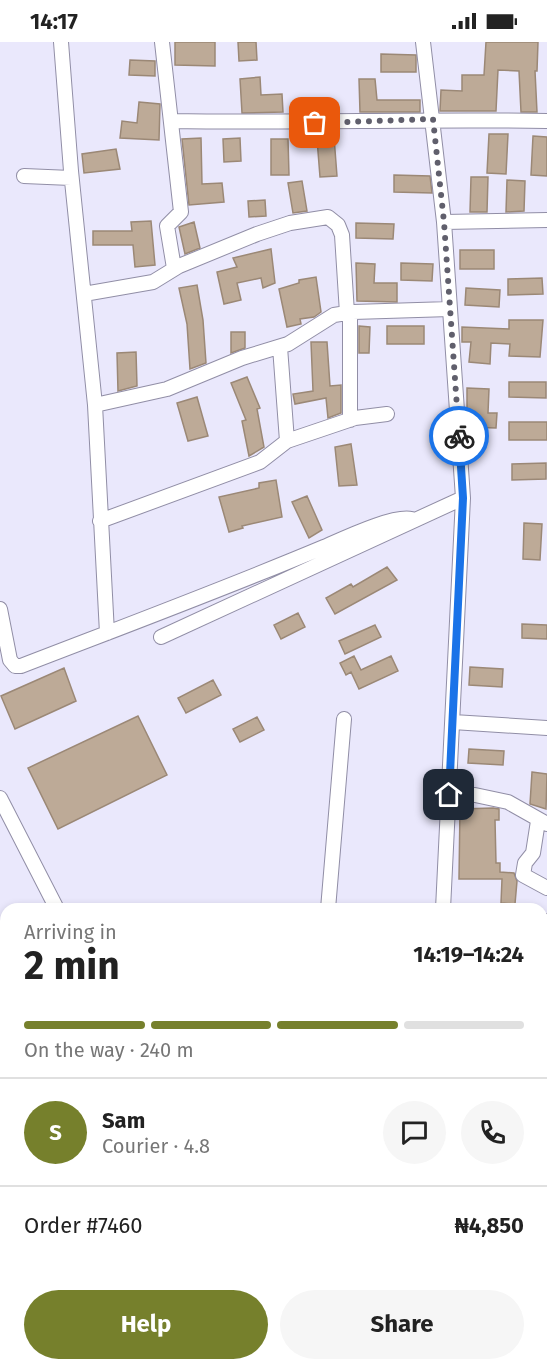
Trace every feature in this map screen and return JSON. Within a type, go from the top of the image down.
[{"type":"street","points":[[61,42],[71,178],[95,405],[107,633]]},
{"type":"street","points":[[162,42],[181,212],[167,226],[174,268]]},
{"type":"street","points":[[423,42],[444,222],[463,498],[443,903]]},
{"type":"street","points":[[171,122],[315,123],[433,119],[547,121]]},
{"type":"street","points":[[24,176],[71,178]]},
{"type":"street","points":[[84,294],[153,282],[174,268],[257,234],[291,223],[328,217],[338,225],[342,235],[348,313],[350,420]]},
{"type":"street","points":[[444,222],[547,220]]},
{"type":"street","points":[[95,405],[167,389],[242,358],[280,347],[301,337],[334,315],[450,309]]},
{"type":"street","points":[[280,347],[287,441]]},
{"type":"street","points":[[100,521],[260,462],[287,441],[350,420],[387,414]]},
{"type":"street","points":[[161,637],[463,498]]},
{"type":"street","points":[[0,609],[10,660],[15,666],[21,666],[262,573],[368,528],[401,518],[414,520]]},
{"type":"street","points":[[329,903],[344,719]]},
{"type":"street","points":[[453,722],[547,728]]},
{"type":"street","points":[[449,795],[476,795],[508,802],[543,822],[533,853],[525,863],[523,875],[547,888]]},
{"type":"street","points":[[0,798],[54,903]]},
{"type":"building","points":[[175,42],[215,42],[215,66],[175,65]]},
{"type":"building","points":[[238,42],[256,42],[257,60],[239,61]]},
{"type":"building","points":[[486,42],[538,42],[537,71],[535,71],[537,112],[521,112],[519,71],[498,70],[496,111],[440,111],[441,90],[462,91],[462,75],[484,75]]},
{"type":"building","points":[[381,54],[416,55],[416,72],[381,72]]},
{"type":"building","points":[[130,60],[155,61],[155,76],[129,75]]},
{"type":"building","points":[[260,77],[261,95],[282,94],[283,112],[242,113],[240,79]]},
{"type":"building","points":[[359,79],[375,79],[377,100],[420,100],[420,112],[360,112]]},
{"type":"building","points":[[139,102],[160,104],[159,140],[120,138],[122,121],[137,123]]},
{"type":"building","points":[[489,134],[508,134],[506,174],[487,173]]},
{"type":"building","points":[[533,136],[547,137],[547,176],[531,175]]},
{"type":"building","points":[[334,137],[337,176],[320,177],[317,139]]},
{"type":"building","points":[[201,138],[202,184],[222,183],[224,202],[189,205],[182,139]]},
{"type":"building","points":[[240,138],[241,161],[224,162],[223,139]]},
{"type":"building","points":[[271,139],[288,139],[289,175],[271,175]]},
{"type":"building","points":[[116,149],[120,169],[84,173],[82,154]]},
{"type":"building","points":[[394,175],[430,176],[432,193],[394,192]]},
{"type":"building","points":[[471,177],[488,177],[487,212],[470,212]]},
{"type":"building","points":[[507,180],[525,181],[524,211],[506,212]]},
{"type":"building","points":[[302,181],[307,211],[293,213],[288,183]]},
{"type":"building","points":[[265,200],[266,216],[249,217],[248,201]]},
{"type":"building","points":[[151,221],[155,265],[135,267],[133,245],[93,245],[93,231],[132,231],[131,222]]},
{"type":"building","points":[[194,222],[200,248],[185,254],[179,227]]},
{"type":"building","points":[[356,223],[394,224],[393,239],[356,238]]},
{"type":"building","points":[[271,249],[275,283],[263,288],[261,278],[237,283],[241,300],[224,304],[217,272],[237,267],[233,258]]},
{"type":"building","points":[[460,250],[494,250],[494,269],[460,269]]},
{"type":"building","points":[[356,263],[375,264],[374,283],[397,283],[397,302],[357,301]]},
{"type":"building","points":[[401,263],[433,264],[432,281],[401,280]]},
{"type":"building","points":[[316,277],[321,312],[314,317],[300,319],[301,324],[287,327],[279,289],[299,283],[299,280]]},
{"type":"building","points":[[542,278],[543,294],[508,295],[508,279]]},
{"type":"building","points":[[197,285],[203,320],[206,363],[190,369],[187,324],[179,288]]},
{"type":"building","points":[[466,288],[500,290],[499,307],[465,305]]},
{"type":"building","points":[[509,320],[543,320],[540,357],[509,356],[510,344],[491,343],[490,364],[469,362],[471,342],[462,342],[462,327],[509,329]]},
{"type":"building","points":[[359,326],[370,327],[369,353],[359,353]]},
{"type":"building","points":[[387,326],[424,326],[424,344],[387,344]]},
{"type":"building","points":[[231,332],[245,332],[245,348],[231,353]]},
{"type":"building","points":[[311,342],[327,342],[330,386],[341,385],[341,413],[328,418],[326,398],[295,404],[293,394],[313,391]]},
{"type":"building","points":[[136,352],[137,386],[118,391],[117,353]]},
{"type":"building","points":[[247,377],[260,408],[257,409],[264,447],[249,456],[242,421],[246,420],[231,383]]},
{"type":"building","points":[[509,382],[546,382],[546,398],[509,397]]},
{"type":"building","points":[[467,388],[489,389],[488,413],[497,413],[496,428],[467,427]]},
{"type":"building","points":[[197,397],[208,436],[188,441],[177,403]]},
{"type":"building","points":[[509,422],[547,422],[547,440],[509,440]]},
{"type":"building","points":[[351,444],[357,485],[339,486],[335,447]]},
{"type":"building","points":[[546,463],[546,479],[512,480],[512,464]]},
{"type":"building","points":[[276,480],[282,517],[242,526],[243,528],[229,532],[219,497],[259,488],[259,483]]},
{"type":"building","points":[[307,496],[322,530],[309,538],[292,502]]},
{"type":"building","points":[[524,523],[542,524],[540,560],[523,559]]},
{"type":"building","points":[[387,567],[397,580],[335,614],[326,598],[351,584],[353,587]]},
{"type":"building","points":[[298,613],[305,627],[281,639],[274,625]]},
{"type":"building","points":[[522,624],[547,625],[547,639],[522,638]]},
{"type":"building","points":[[375,625],[381,637],[345,654],[339,641]]},
{"type":"building","points":[[354,656],[361,670],[391,656],[398,671],[359,689],[351,672],[346,675],[340,663]]},
{"type":"building","points":[[470,667],[503,669],[502,687],[469,685]]},
{"type":"building","points":[[64,668],[76,701],[15,729],[1,696]]},
{"type":"building","points":[[213,680],[221,695],[186,713],[178,698]]},
{"type":"building","points":[[138,716],[167,775],[58,829],[28,768]]},
{"type":"building","points":[[257,717],[264,730],[240,742],[233,729]]},
{"type":"building","points":[[469,749],[504,751],[503,765],[468,763]]},
{"type":"building","points":[[532,772],[547,774],[546,809],[530,804]]},
{"type":"building","points":[[460,809],[499,809],[499,820],[495,820],[496,863],[500,863],[500,872],[514,873],[517,881],[515,903],[501,903],[502,879],[459,879]]},
{"type":"way so far","points":[[315,123],[433,119],[444,222],[459,436]]},
{"type":"route","points":[[449,795],[463,498],[459,436]]}]
